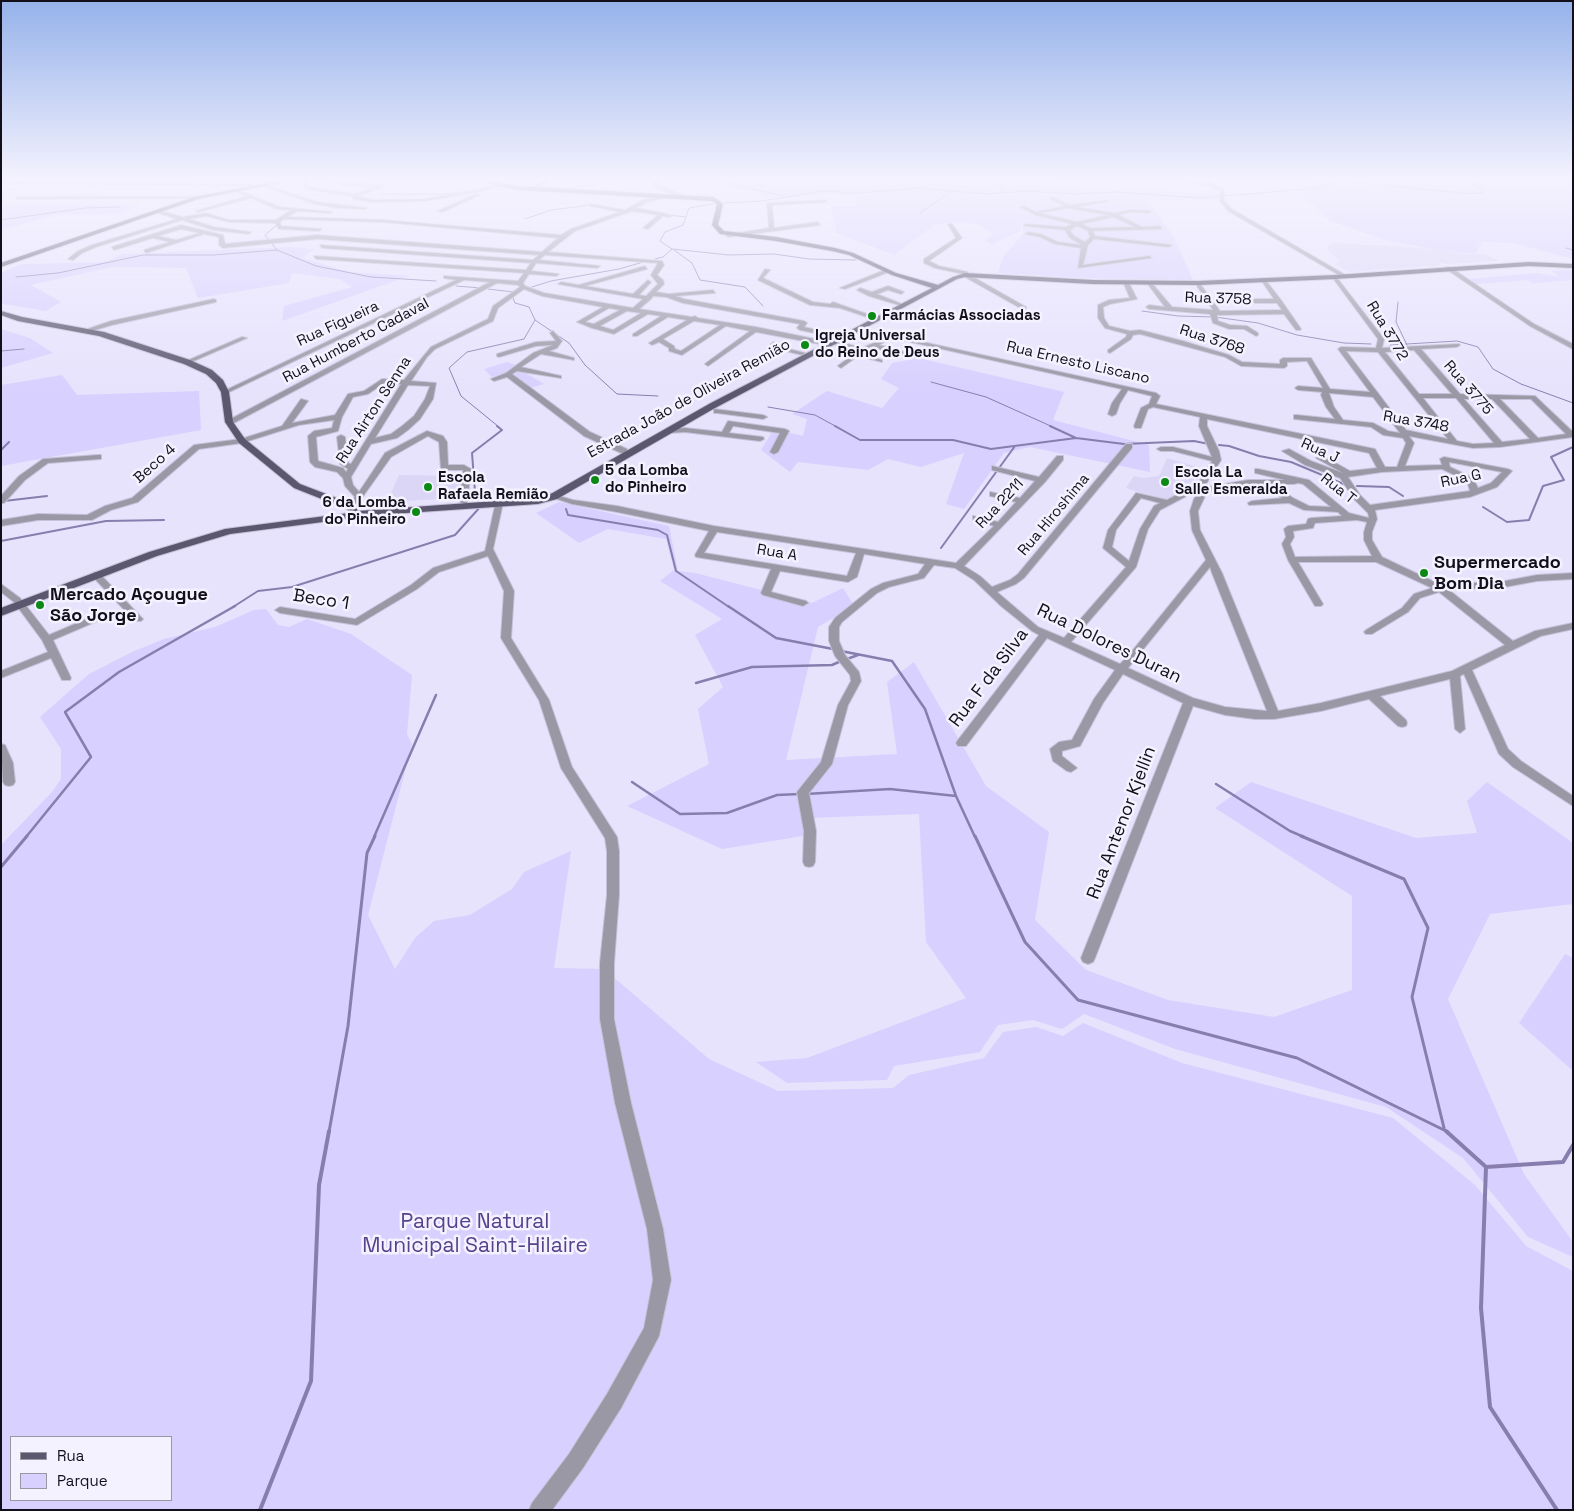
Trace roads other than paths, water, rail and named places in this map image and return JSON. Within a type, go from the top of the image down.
[{"type":"main road","points":[[1,265],[48,249]]},
{"type":"main road","points":[[830,249],[851,254],[887,271],[936,286]]},
{"type":"main road","name":"Estrada João de Oliveira Remião","points":[[831,341],[861,329],[876,318],[962,274],[1093,281],[1198,283],[1335,277],[1525,262],[1573,264]]},
{"type":"main road","name":"Estrada João de Oliveira Remião","points":[[1093,281],[1196,281],[1344,276],[1448,268],[1573,264]]},
{"type":"main road","name":"Estrada João de Oliveira Remião","points":[[1,607],[169,548],[230,531],[353,511],[551,496],[624,452],[801,355],[936,286]]},
{"type":"main road","points":[[1,313],[20,319],[101,334],[178,358],[209,372],[220,382],[225,392],[229,422],[242,442],[296,486],[353,511]]},
{"type":"main road","name":"Estrada João de Oliveira Remião","points":[[1,612],[19,602],[86,574],[204,532],[353,511],[464,502],[538,501],[551,496],[665,430],[682,428],[801,355]]},
{"type":"street","points":[[72,260],[80,252],[90,249]]},
{"type":"street","points":[[146,251],[154,249]]},
{"type":"street","points":[[350,249],[597,266]]},
{"type":"street","points":[[424,265],[445,249]]},
{"type":"street","points":[[482,249],[657,261],[661,265],[654,276],[661,281],[661,284],[635,310]]},
{"type":"street","points":[[522,285],[526,273],[548,249]]},
{"type":"street","points":[[943,249],[926,260],[930,264],[962,274],[1024,308]]},
{"type":"street","points":[[1084,249],[1080,267],[1148,258]]},
{"type":"street","points":[[1297,249],[1344,276]]},
{"type":"street","points":[[316,258],[556,274]]},
{"type":"street","points":[[578,286],[645,268]]},
{"type":"street","points":[[1448,268],[1532,325],[1573,347]]},
{"type":"street","points":[[767,270],[760,278],[799,299],[822,306],[838,307],[876,318]]},
{"type":"street","points":[[843,288],[887,271]]},
{"type":"street","points":[[622,281],[632,273]]},
{"type":"street","points":[[446,277],[522,285],[542,294],[668,315],[702,312],[804,323],[800,328],[880,361]]},
{"type":"street","name":"Rua 3772","points":[[1335,277],[1380,339],[1378,346],[1380,350],[1456,444]]},
{"type":"street","name":"Rua Figueira","points":[[225,392],[462,279]]},
{"type":"street","points":[[1264,280],[1298,329]]},
{"type":"street","name":"Rua Humberto Cadaval","points":[[229,422],[495,282]]},
{"type":"street","points":[[634,296],[648,282]]},
{"type":"street","points":[[1110,351],[1129,338],[1130,333],[1106,327],[1100,315],[1100,306],[1107,302],[1134,299],[1126,282]]},
{"type":"street","points":[[1150,283],[1170,309]]},
{"type":"street","points":[[1198,283],[1216,312],[1214,322],[1229,327],[1245,327],[1256,334]]},
{"type":"street","points":[[561,284],[634,296],[713,292]]},
{"type":"street","name":"Rua Airton Senna","points":[[359,497],[348,486],[347,477],[406,382],[433,348],[491,320],[495,307],[522,285]]},
{"type":"street","points":[[608,292],[615,287]]},
{"type":"street","points":[[872,295],[888,288],[901,292]]},
{"type":"street","points":[[860,290],[900,305]]},
{"type":"street","points":[[667,295],[683,301],[726,324],[831,341]]},
{"type":"street","points":[[85,331],[119,321],[214,301]]},
{"type":"street","points":[[1255,301],[1279,301]]},
{"type":"street","points":[[609,306],[580,322],[614,332],[647,312]]},
{"type":"street","name":"Rua 3758","points":[[1148,307],[1216,312],[1286,312]]},
{"type":"street","points":[[594,327],[626,309]]},
{"type":"street","points":[[652,344],[702,312]]},
{"type":"street","points":[[634,335],[668,315]]},
{"type":"street","points":[[660,340],[672,347],[671,350],[682,353],[726,324]]},
{"type":"street","points":[[708,364],[756,329]]},
{"type":"street","name":"Rua Ernesto Liscano","points":[[861,329],[1156,395],[1152,405],[1257,425],[1372,451],[1382,470]]},
{"type":"street","name":"Rua 3768","points":[[1130,333],[1140,332],[1180,342],[1227,356],[1241,364],[1284,366],[1283,360],[1309,359],[1327,388],[1326,391]]},
{"type":"street","points":[[553,333],[559,343]]},
{"type":"street","points":[[188,362],[244,338]]},
{"type":"street","points":[[841,366],[860,352],[883,341]]},
{"type":"street","points":[[494,379],[508,374],[514,368],[540,352],[555,347],[559,343]]},
{"type":"street","points":[[499,355],[536,344],[559,343]]},
{"type":"street","points":[[774,344],[779,348],[801,355]]},
{"type":"street","points":[[1401,468],[1410,443],[1341,349],[1380,350],[1457,345]]},
{"type":"street","points":[[874,346],[916,356]]},
{"type":"street","points":[[178,358],[214,347]]},
{"type":"street","name":"Rua 3775","points":[[1416,348],[1500,445]]},
{"type":"street","points":[[540,352],[558,354],[572,359]]},
{"type":"street","points":[[514,368],[559,377]]},
{"type":"street","points":[[508,374],[587,434],[624,452]]},
{"type":"street","points":[[347,477],[340,470],[318,465],[314,462],[312,436],[335,429],[338,417],[351,394],[366,393],[380,382],[433,383],[429,399],[418,417],[394,436],[369,442]]},
{"type":"street","points":[[1112,414],[1116,403],[1126,388]]},
{"type":"street","points":[[1298,388],[1375,395]]},
{"type":"street","points":[[1326,391],[1325,395],[1330,408],[1340,421]]},
{"type":"street","points":[[1416,396],[1535,397],[1572,435]]},
{"type":"street","points":[[1493,396],[1536,440]]},
{"type":"street","points":[[285,426],[304,401]]},
{"type":"street","points":[[1138,426],[1145,408],[1152,405]]},
{"type":"street","points":[[717,411],[763,416]]},
{"type":"street","points":[[724,435],[736,413]]},
{"type":"street","points":[[1204,416],[1203,426],[1215,451],[1217,460],[1202,484],[1203,489],[1194,511],[1196,530],[1211,561],[1274,716]]},
{"type":"street","name":"Rua 3748","points":[[1297,416],[1373,425],[1386,433],[1404,434],[1473,446],[1500,445],[1572,435]]},
{"type":"street","name":"Beco 4","points":[[1,523],[38,517],[86,518],[108,508],[135,500],[196,447],[242,442],[285,426],[338,417]]},
{"type":"street","points":[[731,423],[785,431],[774,452]]},
{"type":"street","points":[[682,428],[760,439]]},
{"type":"street","points":[[353,511],[359,497],[388,455],[427,433],[440,438],[443,442],[445,454],[444,468],[464,467],[467,469],[464,502]]},
{"type":"street","points":[[340,437],[344,464],[353,468]]},
{"type":"street","name":"Rua Hiroshima","points":[[990,591],[1021,576],[1129,446]]},
{"type":"street","points":[[1161,449],[1173,449],[1217,460]]},
{"type":"street","name":"Rua J","points":[[1286,451],[1308,463],[1346,475]]},
{"type":"street","points":[[1,500],[22,478],[46,461],[98,457]]},
{"type":"street","name":"Rua 2211","points":[[958,566],[1000,526],[1060,458]]},
{"type":"street","points":[[1320,458],[1346,475],[1357,498],[1370,508],[1372,521],[1368,532],[1368,540],[1378,559]]},
{"type":"street","name":"Rua G","points":[[1370,508],[1475,492],[1494,485],[1508,471],[1444,459],[1446,467]]},
{"type":"street","points":[[1346,475],[1401,468],[1446,467],[1470,480],[1475,492]]},
{"type":"street","points":[[996,468],[1042,480]]},
{"type":"street","name":"Rua T","points":[[1264,482],[1259,468],[1306,482],[1322,493],[1339,510],[1355,518],[1372,521]]},
{"type":"street","points":[[1264,482],[1290,500],[1307,508],[1339,510]]},
{"type":"street","points":[[1065,643],[1131,567],[1152,513],[1165,502],[1194,489],[1264,482],[1306,482]]},
{"type":"street","points":[[993,494],[1021,501]]},
{"type":"street","points":[[1131,567],[1107,548],[1112,530],[1139,494],[1165,502]]},
{"type":"street","name":"Rua Dolores Duran","points":[[551,496],[572,502],[617,509],[714,529],[958,566],[977,578],[1023,621],[1044,634],[1122,668],[1188,701],[1225,711],[1255,715],[1274,716],[1321,707],[1455,674],[1511,645],[1544,631],[1573,626]]},
{"type":"street","points":[[1252,504],[1290,500]]},
{"type":"street","points":[[499,503],[492,529],[490,552],[509,591],[506,638],[544,700],[567,768],[611,837],[613,851],[613,895],[607,963],[607,1019],[623,1103],[655,1229],[662,1280],[653,1330],[614,1402],[576,1461],[540,1510]]},
{"type":"street","points":[[976,518],[1000,526]]},
{"type":"street","points":[[1318,604],[1292,560],[1286,544],[1290,537],[1288,528],[1310,526],[1310,521],[1355,518]]},
{"type":"street","name":"Rua A","points":[[714,529],[699,555],[850,579],[862,550]]},
{"type":"street","name":"Beco 1","points":[[280,610],[357,622],[414,587],[436,570],[490,552]]},
{"type":"street","points":[[1292,560],[1378,559],[1440,588],[1511,645]]},
{"type":"street","points":[[809,862],[810,831],[803,792],[805,787],[826,764],[843,705],[856,681],[855,674],[840,656],[834,641],[834,627],[838,620],[874,591],[886,585],[922,576],[932,561]]},
{"type":"street","points":[[1071,768],[1057,758],[1056,749],[1063,745],[1076,743],[1098,702],[1122,668],[1133,657],[1204,567],[1211,561]]},
{"type":"street","points":[[777,567],[766,593],[802,603]]},
{"type":"street","points":[[96,575],[138,619]]},
{"type":"street","points":[[1369,632],[1405,610],[1417,596],[1440,588],[1505,584],[1537,578],[1573,576]]},
{"type":"street","points":[[1,587],[19,602],[47,639],[66,678]]},
{"type":"street","points":[[47,639],[106,614]]},
{"type":"street","name":"Rua F da Silva","points":[[962,743],[1044,634]]},
{"type":"street","points":[[1,676],[53,654]]},
{"type":"street","points":[[1467,669],[1503,751],[1517,764],[1573,802]]},
{"type":"street","points":[[1455,674],[1460,729]]},
{"type":"street","points":[[1372,695],[1402,723]]},
{"type":"street","name":"Rua Antenor Kjellin","points":[[1088,958],[1188,701]]},
{"type":"street","points":[[1,748],[7,763],[9,782]]},
{"type":"waterway","points":[[655,259],[663,257],[672,249]]},
{"type":"waterway","points":[[672,249],[729,255],[774,254],[809,259],[856,260]]},
{"type":"waterway","points":[[1568,249],[1573,250]]},
{"type":"waterway","points":[[16,277],[58,273],[143,255],[213,255],[277,250]]},
{"type":"waterway","points":[[277,250],[316,266],[371,277],[436,281]]},
{"type":"waterway","points":[[674,250],[692,263],[700,280],[745,287],[763,306]]},
{"type":"waterway","points":[[532,287],[551,281],[619,269],[647,261]]},
{"type":"waterway","points":[[456,286],[481,288]]},
{"type":"waterway","points":[[488,289],[513,292]]},
{"type":"waterway","points":[[518,293],[513,298],[515,303],[529,307],[535,320]]},
{"type":"waterway","points":[[1398,302],[1396,322],[1407,344]]},
{"type":"waterway","points":[[1142,311],[1178,316],[1215,317],[1258,323],[1297,335],[1344,343],[1371,344]]},
{"type":"waterway","points":[[499,427],[461,396],[449,368],[467,352],[524,339],[535,320]]},
{"type":"waterway","points":[[535,320],[569,343],[585,365],[617,394],[658,396]]},
{"type":"waterway","points":[[1407,344],[1457,341],[1478,347],[1493,369],[1521,384],[1573,403]]},
{"type":"waterway","points":[[1390,345],[1407,344]]},
{"type":"waterway","points":[[1,351],[24,349]]},
{"type":"waterway","points":[[931,382],[986,397],[1053,427]]},
{"type":"waterway","points":[[768,407],[815,415],[837,427]]},
{"type":"waterway","points":[[475,492],[472,453],[502,430],[497,426]]},
{"type":"waterway","points":[[835,426],[860,440],[953,440],[991,449],[1076,438]]},
{"type":"waterway","points":[[1050,426],[1076,438]]},
{"type":"waterway","points":[[1076,438],[1124,444],[1194,441],[1209,444]]},
{"type":"waterway","points":[[1,450],[9,442]]},
{"type":"waterway","points":[[1219,445],[1229,446],[1259,456],[1291,462],[1346,485]]},
{"type":"waterway","points":[[941,548],[1015,446]]},
{"type":"waterway","points":[[1483,507],[1507,522],[1529,520],[1543,486],[1564,480],[1551,457],[1573,447]]},
{"type":"waterway","points":[[1357,486],[1389,487],[1403,496]]},
{"type":"waterway","points":[[4,501],[47,496]]},
{"type":"waterway","points":[[233,607],[258,591],[292,587],[455,535],[481,506]]},
{"type":"waterway","points":[[566,509],[568,515],[658,530],[667,535],[676,571],[729,607]]},
{"type":"waterway","points":[[1,541],[106,521],[164,520]]},
{"type":"waterway","points":[[26,837],[91,757],[65,712],[119,672],[235,606]]},
{"type":"waterway","points":[[728,606],[776,638],[833,649]]},
{"type":"waterway","points":[[841,651],[892,661],[925,709],[956,796]]},
{"type":"waterway","points":[[847,659],[858,655]]},
{"type":"waterway","points":[[696,683],[752,667],[832,665],[841,661]]},
{"type":"waterway","points":[[374,837],[436,695]]},
{"type":"waterway","points":[[632,782],[680,814],[727,813],[777,795],[800,794]]},
{"type":"waterway","points":[[1216,784],[1290,831],[1304,837]]},
{"type":"waterway","points":[[806,794],[890,789],[956,796]]},
{"type":"waterway","points":[[956,796],[975,837]]},
{"type":"waterway","points":[[1,867],[27,836]]},
{"type":"waterway","points":[[329,1132],[348,1026],[367,853],[375,836]]},
{"type":"waterway","points":[[975,836],[1025,942],[1078,1000],[1297,1058],[1446,1131]]},
{"type":"waterway","points":[[1301,836],[1404,879],[1428,928],[1412,997],[1444,1128]]},
{"type":"waterway","points":[[260,1510],[311,1381],[319,1185],[329,1131]]},
{"type":"waterway","points":[[1446,1131],[1486,1167]]},
{"type":"waterway","points":[[1486,1167],[1563,1162],[1573,1145]]},
{"type":"waterway","points":[[1486,1167],[1481,1308],[1490,1407],[1557,1510]]},
{"type":"place","name":"Farmácias Associadas","points":[[872,316]]},
{"type":"place","name":"Igreja Universal do Reino de Deus","points":[[805,345]]},
{"type":"place","name":"5 da Lomba do Pinheiro","points":[[595,480]]},
{"type":"place","name":"Escola La Salle Esmeralda","points":[[1165,482]]},
{"type":"place","name":"Escola Rafaela Remião","points":[[428,487]]},
{"type":"place","name":"6 da Lomba do Pinheiro","points":[[416,512]]},
{"type":"place","name":"Supermercado Bom Dia","points":[[1424,573]]},
{"type":"place","name":"Mercado Açougue São Jorge","points":[[40,605]]},
{"type":"park label","name":"Parque Natural Municipal Saint-Hilaire","points":[[475,1234]]}]
